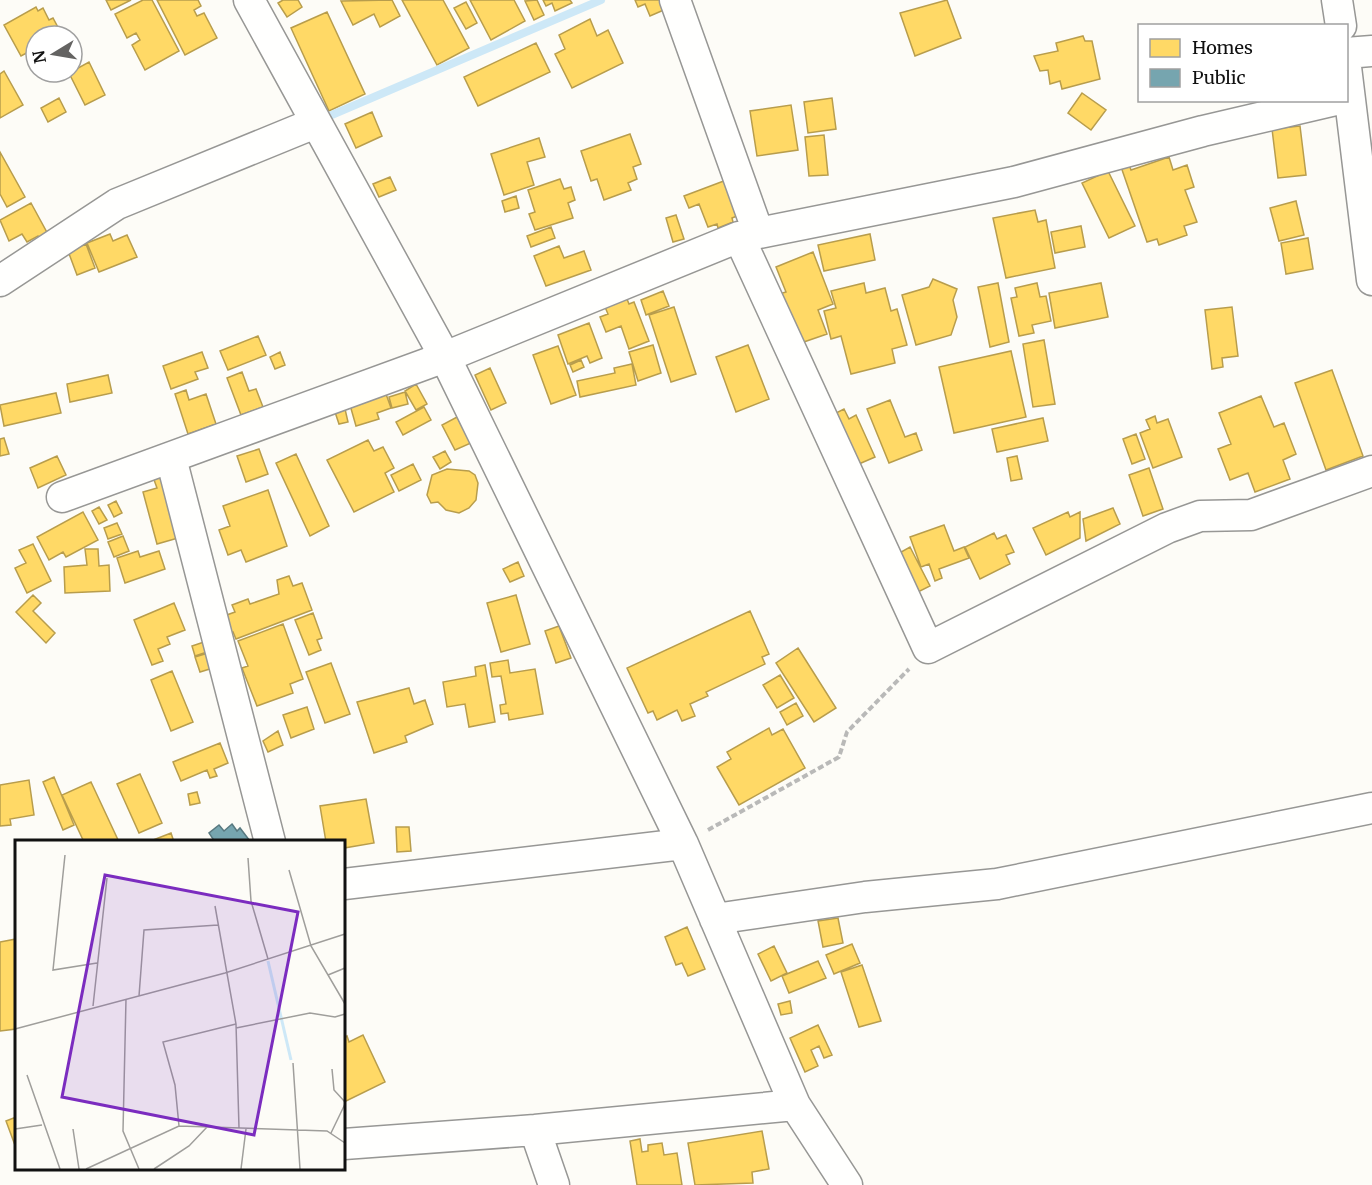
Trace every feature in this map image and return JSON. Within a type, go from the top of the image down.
[{"type":"street","points":[[249,0],[445,357],[683,844],[795,1105],[847,1185]]},
{"type":"street","points":[[675,0],[749,234],[928,648],[1167,528],[1200,516],[1251,515],[1372,471]]},
{"type":"street","points":[[1337,0],[1341,24]]},
{"type":"street","points":[[1348,53],[1372,51]]},
{"type":"street","points":[[62,497],[445,357],[749,234],[1014,182],[1203,131],[1331,102]]},
{"type":"street","points":[[1344,102],[1372,280]]},
{"type":"street","points":[[0,281],[117,204],[315,123]]},
{"type":"street","points":[[171,458],[269,840]]},
{"type":"street","points":[[715,919],[865,897],[997,885],[1372,807]]},
{"type":"street","points":[[345,884],[683,844]]},
{"type":"street","points":[[345,1144],[535,1130],[795,1105]]},
{"type":"street","points":[[535,1130],[554,1185]]},
{"type":"path","points":[[683,844],[839,758],[847,732],[928,648]]},
{"type":"building: Homes","points":[[106,0],[131,0],[111,10]]},
{"type":"building: Homes","points":[[143,0],[152,0],[179,51],[145,70],[132,45],[140,40],[136,33],[127,38],[115,14]]},
{"type":"building: Homes","points":[[157,0],[198,0],[201,6],[194,10],[197,16],[204,13],[217,38],[185,55]]},
{"type":"building: Homes","points":[[283,0],[298,0],[302,7],[287,17],[278,3]]},
{"type":"building: Homes","points":[[392,0],[400,16],[380,27],[374,14],[353,25],[341,1]]},
{"type":"building: Homes","points":[[402,0],[443,0],[469,48],[437,65]]},
{"type":"building: Homes","points":[[470,0],[514,0],[525,21],[491,40]]},
{"type":"building: Homes","points":[[537,0],[544,15],[534,20],[525,1]]},
{"type":"building: Homes","points":[[543,0],[570,0],[572,3],[555,11],[552,3],[546,6]]},
{"type":"building: Homes","points":[[635,0],[662,0],[666,9],[650,16],[645,4],[638,7]]},
{"type":"building: Homes","points":[[947,0],[961,38],[915,56],[900,13]]},
{"type":"building: Homes","points":[[466,2],[477,23],[466,29],[454,8]]},
{"type":"building: Homes","points":[[36,7],[38,11],[43,8],[49,20],[53,18],[56,24],[24,24],[24,54],[21,56],[4,25]]},
{"type":"building: Homes","points":[[327,12],[365,94],[329,111],[291,28]]},
{"type":"building: Homes","points":[[590,19],[597,36],[608,30],[623,63],[572,88],[555,54],[565,49],[559,35]]},
{"type":"building: Homes","points":[[1083,36],[1085,41],[1092,41],[1100,79],[1062,89],[1060,81],[1050,84],[1048,70],[1040,71],[1034,56],[1058,51],[1056,43]]},
{"type":"building: Homes","points":[[536,43],[550,72],[478,106],[464,77]]},
{"type":"building: Homes","points":[[89,62],[105,95],[85,105],[74,84],[84,84],[84,65]]},
{"type":"building: Homes","points":[[4,71],[23,105],[0,118],[0,74]]},
{"type":"building: Homes","points":[[1082,93],[1106,110],[1091,130],[1068,113]]},
{"type":"building: Homes","points":[[59,98],[66,112],[48,122],[41,108]]},
{"type":"building: Homes","points":[[832,98],[836,129],[808,133],[804,102]]},
{"type":"building: Homes","points":[[791,105],[798,150],[757,156],[750,111]]},
{"type":"building: Homes","points":[[372,112],[382,136],[356,148],[345,124]]},
{"type":"building: Homes","points":[[1300,126],[1306,175],[1278,178],[1272,129]]},
{"type":"building: Homes","points":[[630,134],[641,164],[633,167],[637,179],[628,183],[631,190],[604,200],[597,179],[591,181],[581,151]]},
{"type":"building: Homes","points":[[824,135],[828,175],[809,176],[805,137]]},
{"type":"building: Homes","points":[[539,138],[545,157],[527,162],[534,185],[504,195],[491,154]]},
{"type":"building: Homes","points":[[0,152],[25,197],[7,207],[0,194]]},
{"type":"building: Homes","points":[[1169,157],[1173,170],[1187,165],[1194,187],[1185,190],[1197,222],[1184,226],[1187,235],[1159,245],[1157,239],[1147,242],[1119,161],[1127,159],[1131,170]]},
{"type":"building: Homes","points":[[1108,171],[1135,226],[1109,238],[1082,183]]},
{"type":"building: Homes","points":[[390,177],[396,190],[379,197],[373,184]]},
{"type":"building: Homes","points":[[560,179],[564,189],[571,187],[575,200],[568,203],[573,218],[535,230],[529,214],[535,212],[528,190]]},
{"type":"building: Homes","points":[[729,179],[742,214],[732,218],[733,222],[718,228],[717,224],[708,227],[699,204],[689,208],[684,196]]},
{"type":"building: Homes","points":[[516,196],[519,208],[505,212],[502,201]]},
{"type":"building: Homes","points":[[1296,201],[1304,235],[1279,241],[1270,208]]},
{"type":"building: Homes","points":[[31,203],[50,238],[41,242],[38,236],[27,242],[22,234],[9,241],[0,220]]},
{"type":"building: Homes","points":[[1035,210],[1038,222],[1046,220],[1055,268],[1006,278],[993,218]]},
{"type":"building: Homes","points":[[676,215],[684,239],[673,242],[666,218]]},
{"type":"building: Homes","points":[[1081,226],[1085,247],[1055,253],[1051,232]]},
{"type":"building: Homes","points":[[551,227],[555,238],[531,247],[527,236]]},
{"type":"building: Homes","points":[[110,234],[113,241],[127,235],[137,257],[99,272],[87,243]]},
{"type":"building: Homes","points":[[870,234],[875,260],[824,271],[818,245]]},
{"type":"building: Homes","points":[[1308,238],[1313,269],[1286,274],[1281,243]]},
{"type":"building: Homes","points":[[86,244],[95,268],[77,275],[68,251]]},
{"type":"building: Homes","points":[[559,246],[564,258],[584,251],[591,270],[546,286],[534,256]]},
{"type":"building: Homes","points":[[813,252],[833,304],[818,310],[827,334],[798,344],[779,294],[786,292],[776,267]]},
{"type":"building: Homes","points":[[933,279],[957,289],[953,300],[957,317],[951,335],[916,345],[902,295],[929,287]]},
{"type":"building: Homes","points":[[864,283],[866,293],[885,288],[891,311],[897,309],[907,345],[892,349],[895,363],[851,374],[841,336],[831,339],[824,311],[836,308],[831,291]]},
{"type":"building: Homes","points":[[998,283],[1009,342],[990,347],[978,287]]},
{"type":"building: Homes","points":[[1037,283],[1040,297],[1046,296],[1051,321],[1032,325],[1034,333],[1019,336],[1011,298],[1017,297],[1015,288]]},
{"type":"building: Homes","points":[[1101,283],[1108,317],[1055,328],[1049,293]]},
{"type":"building: Homes","points":[[663,291],[669,306],[646,315],[641,300]]},
{"type":"building: Homes","points":[[627,299],[629,304],[634,302],[649,341],[629,349],[621,326],[606,332],[600,317],[608,314],[605,307]]},
{"type":"building: Homes","points":[[674,307],[696,374],[671,382],[649,315]]},
{"type":"building: Homes","points":[[1232,307],[1238,356],[1222,358],[1223,367],[1212,369],[1205,310]]},
{"type":"building: Homes","points":[[589,323],[602,358],[590,363],[587,356],[568,364],[558,335]]},
{"type":"building: Homes","points":[[258,336],[266,355],[228,370],[220,351]]},
{"type":"building: Homes","points":[[1044,340],[1055,404],[1033,407],[1023,344]]},
{"type":"building: Homes","points":[[653,345],[661,373],[638,381],[629,352]]},
{"type":"building: Homes","points":[[748,345],[769,399],[736,412],[716,357]]},
{"type":"building: Homes","points":[[558,346],[576,395],[551,404],[533,355]]},
{"type":"building: Homes","points":[[1011,351],[1026,417],[954,433],[939,367]]},
{"type":"building: Homes","points":[[202,352],[208,368],[195,372],[198,379],[171,389],[163,366]]},
{"type":"building: Homes","points":[[280,352],[285,365],[275,369],[270,357]]},
{"type":"building: Homes","points":[[581,360],[584,367],[573,372],[570,365]]},
{"type":"building: Homes","points":[[632,364],[636,385],[580,397],[577,381],[615,373],[614,368]]},
{"type":"building: Homes","points":[[490,368],[506,403],[491,410],[475,375]]},
{"type":"building: Homes","points":[[1332,370],[1363,456],[1326,470],[1295,383]]},
{"type":"building: Homes","points":[[242,372],[249,391],[256,389],[263,407],[241,415],[227,378]]},
{"type":"building: Homes","points":[[108,375],[112,393],[70,402],[67,384]]},
{"type":"building: Homes","points":[[416,384],[427,404],[416,410],[405,391]]},
{"type":"building: Homes","points":[[186,390],[189,400],[206,394],[216,424],[188,434],[175,394]]},
{"type":"building: Homes","points":[[405,392],[408,404],[392,408],[389,397]]},
{"type":"building: Homes","points":[[56,393],[61,413],[4,426],[0,405]]},
{"type":"building: Homes","points":[[386,394],[391,408],[377,413],[379,419],[356,426],[350,405]]},
{"type":"building: Homes","points":[[1261,396],[1274,427],[1284,423],[1296,454],[1283,460],[1290,479],[1255,492],[1248,473],[1230,480],[1218,449],[1231,444],[1219,413]]},
{"type":"building: Homes","points":[[890,400],[905,437],[916,433],[922,450],[889,463],[867,409]]},
{"type":"building: Homes","points":[[424,407],[431,420],[403,435],[396,422]]},
{"type":"building: Homes","points":[[345,409],[348,422],[339,424],[335,412]]},
{"type":"building: Homes","points":[[844,409],[849,419],[856,415],[875,457],[852,467],[830,416]]},
{"type":"building: Homes","points":[[1155,416],[1157,423],[1168,419],[1182,457],[1153,468],[1140,433],[1150,429],[1146,420]]},
{"type":"building: Homes","points":[[457,417],[471,443],[455,450],[442,425]]},
{"type":"building: Homes","points":[[1043,418],[1048,441],[997,452],[992,429]]},
{"type":"building: Homes","points":[[1136,434],[1145,459],[1132,464],[1123,439]]},
{"type":"building: Homes","points":[[4,438],[9,454],[0,456],[0,439]]},
{"type":"building: Homes","points":[[368,440],[374,451],[383,447],[394,468],[385,473],[394,492],[354,512],[327,460]]},
{"type":"building: Homes","points":[[259,449],[268,474],[246,482],[237,456]]},
{"type":"building: Homes","points":[[445,451],[451,462],[440,469],[433,457]]},
{"type":"building: Homes","points":[[296,454],[329,526],[310,536],[276,463]]},
{"type":"building: Homes","points":[[57,456],[66,475],[38,488],[30,468]]},
{"type":"building: Homes","points":[[1017,456],[1022,479],[1011,481],[1007,458]]},
{"type":"building: Homes","points":[[413,464],[421,480],[399,491],[391,475]]},
{"type":"building: Homes","points":[[1149,468],[1163,509],[1143,516],[1129,475]]},
{"type":"building: Homes","points":[[447,469],[469,471],[475,475],[478,483],[476,500],[469,508],[459,513],[446,510],[438,502],[431,503],[427,495],[432,475]]},
{"type":"building: Homes","points":[[167,473],[185,536],[157,544],[143,492],[157,488],[153,477]]},
{"type":"building: Homes","points":[[268,490],[287,546],[246,562],[241,550],[228,555],[219,530],[230,526],[223,506]]},
{"type":"building: Homes","points":[[116,501],[122,513],[114,517],[108,505]]},
{"type":"building: Homes","points":[[99,507],[107,520],[99,524],[92,511]]},
{"type":"building: Homes","points":[[1113,508],[1120,524],[1086,541],[1083,519]]},
{"type":"building: Homes","points":[[83,512],[98,540],[66,557],[63,552],[49,560],[37,537]]},
{"type":"building: Homes","points":[[1068,512],[1070,517],[1080,512],[1080,538],[1046,555],[1033,528]]},
{"type":"building: Homes","points":[[117,523],[122,534],[108,539],[104,528]]},
{"type":"building: Homes","points":[[944,525],[954,551],[964,547],[969,558],[939,569],[942,578],[935,581],[929,564],[921,567],[910,537]]},
{"type":"building: Homes","points":[[994,533],[997,539],[1006,535],[1014,552],[1006,555],[1010,564],[980,579],[965,547]]},
{"type":"building: Homes","points":[[123,536],[129,551],[114,557],[108,542]]},
{"type":"building: Homes","points":[[33,544],[51,581],[27,593],[15,568],[26,563],[19,550]]},
{"type":"building: Homes","points":[[910,547],[930,586],[914,594],[894,556]]},
{"type":"building: Homes","points":[[85,549],[98,549],[99,566],[109,565],[110,591],[65,593],[64,567],[87,565]]},
{"type":"building: Homes","points":[[138,551],[140,557],[159,551],[165,569],[125,583],[117,558]]},
{"type":"building: Homes","points":[[518,562],[524,576],[510,582],[503,569]]},
{"type":"building: Homes","points":[[289,576],[293,586],[302,583],[312,610],[236,639],[233,632],[230,633],[224,616],[235,612],[232,605],[248,599],[250,604],[279,594],[277,580]]},
{"type":"building: Homes","points":[[33,595],[41,603],[33,611],[55,633],[46,643],[16,612]]},
{"type":"building: Homes","points":[[516,595],[530,644],[501,652],[487,603]]},
{"type":"building: Homes","points":[[174,603],[185,630],[167,637],[170,644],[158,649],[163,661],[152,665],[134,620]]},
{"type":"building: Homes","points":[[750,611],[769,654],[762,657],[765,664],[706,692],[708,696],[690,704],[695,716],[682,721],[677,710],[657,720],[653,711],[648,713],[627,668]]},
{"type":"building: Homes","points":[[313,613],[322,638],[317,640],[321,650],[309,655],[295,620]]},
{"type":"building: Homes","points":[[283,624],[303,679],[290,684],[293,693],[257,706],[242,668],[248,666],[238,641]]},
{"type":"building: Homes","points":[[559,626],[571,658],[556,663],[545,631]]},
{"type":"building: Homes","points":[[204,642],[207,652],[195,656],[192,646]]},
{"type":"building: Homes","points":[[798,648],[836,708],[814,722],[776,663]]},
{"type":"building: Homes","points":[[208,653],[213,668],[200,672],[195,657]]},
{"type":"building: Homes","points":[[508,660],[510,673],[535,669],[543,714],[509,720],[508,713],[501,714],[500,705],[506,704],[501,676],[492,677],[490,663]]},
{"type":"building: Homes","points":[[331,663],[350,714],[325,723],[306,672]]},
{"type":"building: Homes","points":[[485,665],[495,722],[469,727],[465,704],[447,707],[443,682],[476,676],[475,667]]},
{"type":"building: Homes","points":[[172,671],[193,722],[171,731],[151,680]]},
{"type":"building: Homes","points":[[780,675],[794,698],[777,708],[763,685]]},
{"type":"building: Homes","points":[[409,688],[414,704],[425,700],[433,724],[405,736],[407,742],[374,753],[357,702]]},
{"type":"building: Homes","points":[[796,703],[803,716],[787,725],[780,712]]},
{"type":"building: Homes","points":[[307,707],[314,729],[291,738],[283,715]]},
{"type":"building: Homes","points":[[769,728],[772,735],[783,729],[805,768],[739,805],[717,767],[731,759],[727,752]]},
{"type":"building: Homes","points":[[278,731],[283,745],[268,752],[263,741]]},
{"type":"building: Homes","points":[[220,743],[228,763],[214,769],[217,776],[210,778],[207,770],[181,781],[173,762]]},
{"type":"building: Homes","points":[[140,774],[162,823],[139,833],[117,784]]},
{"type":"building: Homes","points":[[54,777],[74,825],[63,830],[43,782]]},
{"type":"building: Homes","points":[[29,780],[34,815],[10,819],[11,825],[0,826],[0,785]]},
{"type":"building: Homes","points":[[91,782],[118,840],[83,840],[62,795]]},
{"type":"building: Homes","points":[[197,792],[200,803],[190,805],[188,794]]},
{"type":"building: Homes","points":[[366,799],[374,843],[345,848],[345,840],[326,840],[320,806]]},
{"type":"building: Homes","points":[[396,827],[409,827],[411,851],[397,852]]},
{"type":"building: Homes","points":[[171,833],[173,840],[153,840]]},
{"type":"building: Homes","points":[[838,918],[843,943],[823,947],[818,921]]},
{"type":"building: Homes","points":[[687,927],[705,969],[688,976],[682,963],[676,965],[665,937]]},
{"type":"building: Homes","points":[[15,939],[15,1029],[0,1031],[0,942]]},
{"type":"building: Homes","points":[[852,944],[860,963],[834,974],[826,955]]},
{"type":"building: Homes","points":[[774,946],[787,973],[771,981],[758,954]]},
{"type":"building: Homes","points":[[818,961],[826,978],[789,993],[782,976]]},
{"type":"building: Homes","points":[[862,965],[881,1021],[859,1027],[841,972]]},
{"type":"building: Homes","points":[[790,1001],[792,1013],[781,1015],[778,1004]]},
{"type":"building: Homes","points":[[818,1025],[832,1055],[824,1058],[819,1046],[811,1050],[818,1066],[805,1072],[790,1038]]},
{"type":"building: Homes","points":[[363,1035],[385,1082],[345,1102],[345,1037],[347,1036],[349,1042]]},
{"type":"building: Homes","points":[[15,1117],[15,1145],[6,1121]]},
{"type":"building: Homes","points":[[762,1131],[769,1169],[752,1172],[753,1183],[695,1185],[688,1143]]},
{"type":"building: Homes","points":[[640,1139],[642,1152],[648,1151],[648,1145],[662,1143],[664,1155],[677,1153],[682,1185],[637,1185],[630,1141]]},
{"type":"building: Public","points":[[232,824],[237,831],[240,828],[249,840],[214,840],[209,833],[219,825],[224,831]]},
{"type":"waterway","points":[[320,120],[601,0]]}]
